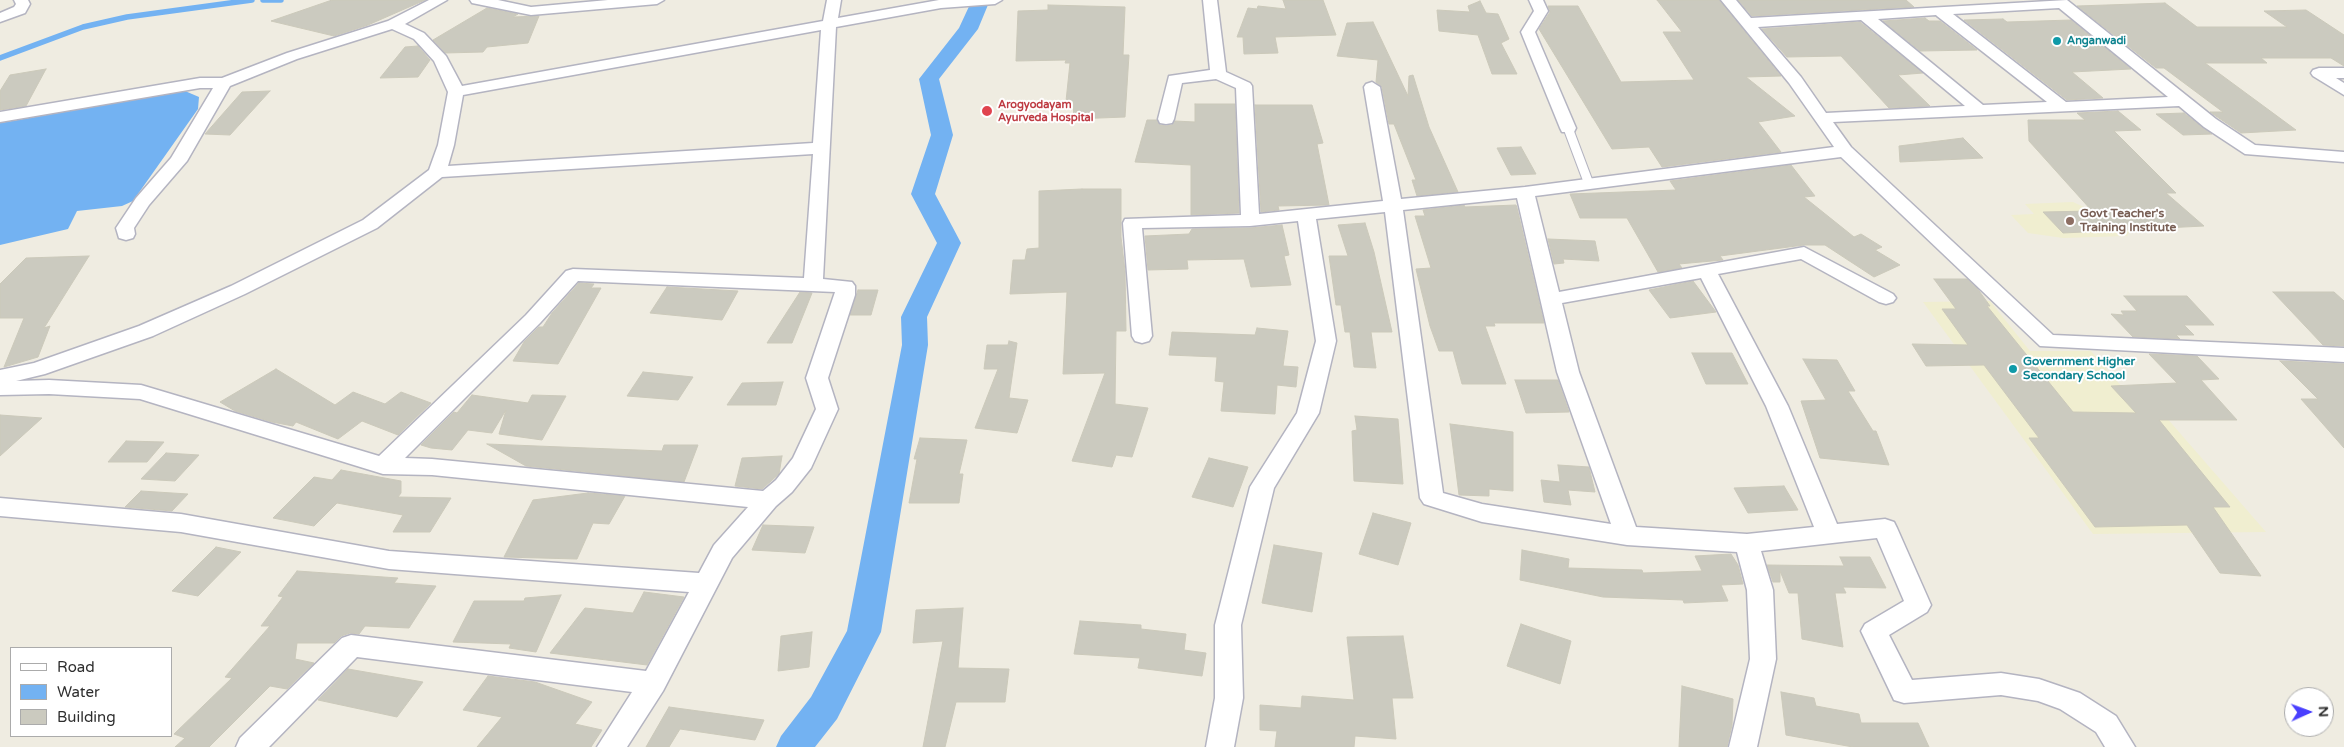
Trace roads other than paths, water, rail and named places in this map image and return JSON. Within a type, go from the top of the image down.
[{"type":"street","points":[[0,18],[20,10],[23,4],[21,0]]},
{"type":"street","points":[[0,117],[200,83],[224,83],[292,56],[392,24],[440,0]]},
{"type":"street","points":[[477,0],[532,11],[657,0]]},
{"type":"street","points":[[813,285],[829,26],[834,0]]},
{"type":"street","points":[[456,92],[972,0],[995,0]]},
{"type":"street","points":[[1210,0],[1218,74]]},
{"type":"street","points":[[1536,0],[1541,11],[1528,32],[1568,128]]},
{"type":"street","points":[[1728,0],[1795,80],[1845,151],[2047,341],[2344,355]]},
{"type":"street","points":[[1748,24],[1942,13],[2062,3],[2210,122],[2251,150],[2344,157]]},
{"type":"street","points":[[1942,13],[2062,106]]},
{"type":"street","points":[[1866,17],[1979,110]]},
{"type":"street","points":[[0,377],[38,369],[146,332],[238,290],[370,224],[437,172],[446,145],[456,92],[450,75],[436,54],[419,36],[392,24]]},
{"type":"street","points":[[2344,73],[2319,73],[2344,90]]},
{"type":"street","points":[[1166,120],[1175,79],[1218,74],[1244,86],[1250,220]]},
{"type":"street","points":[[126,234],[125,228],[142,202],[178,161],[224,83]]},
{"type":"street","points":[[1372,87],[1393,205],[1432,498],[1482,513],[1627,536],[1747,543],[1885,528],[1918,605],[1874,631],[1904,692],[2001,684],[2038,690],[2070,701],[2106,724],[2121,747]]},
{"type":"street","points":[[1821,118],[2183,100]]},
{"type":"street","points":[[437,172],[822,148]]},
{"type":"street","points":[[1142,336],[1132,222],[1250,220],[1525,192],[1845,151]]},
{"type":"street","points":[[1525,192],[1568,372],[1627,536]]},
{"type":"street","points":[[1220,747],[1229,698],[1228,625],[1262,486],[1308,413],[1326,341],[1306,214]]},
{"type":"street","points":[[1551,299],[1804,253],[1886,298]]},
{"type":"street","points":[[1707,271],[1777,406],[1829,534]]},
{"type":"street","points":[[383,466],[534,319],[565,282],[574,275],[845,286],[845,295],[818,378],[827,409],[802,462],[784,486],[768,500],[724,552],[653,683],[611,747]]},
{"type":"street","points":[[0,388],[49,387],[141,392],[383,466],[432,467],[768,500]]},
{"type":"street","points":[[0,507],[181,523],[390,560],[706,583]]},
{"type":"street","points":[[1743,747],[1763,659],[1760,590],[1747,543]]},
{"type":"street","points":[[250,747],[351,646],[653,683]]},
{"type":"lane","points":[[1568,128],[1589,184]]},
{"type":"water","points":[[185,91],[199,97],[198,109],[133,201],[122,206],[77,211],[68,229],[0,245],[0,123]]},
{"type":"waterway","points":[[0,58],[83,27],[127,17],[252,0]]},
{"type":"waterway","points":[[263,0],[281,0]]},
{"type":"waterway","points":[[794,747],[824,708],[864,632],[915,345],[914,317],[949,243],[923,194],[942,135],[929,79],[968,29],[981,0]]},
{"type":"place","name":"Anganwadi","points":[[2057,41]]},
{"type":"place","name":"Arogyodayam Ayurveda Hospital","points":[[987,111]]},
{"type":"place","name":"Govt Teacher's Training Institute","points":[[2070,221]]},
{"type":"place","name":"Government Higher Secondary School","points":[[2013,369]]}]
